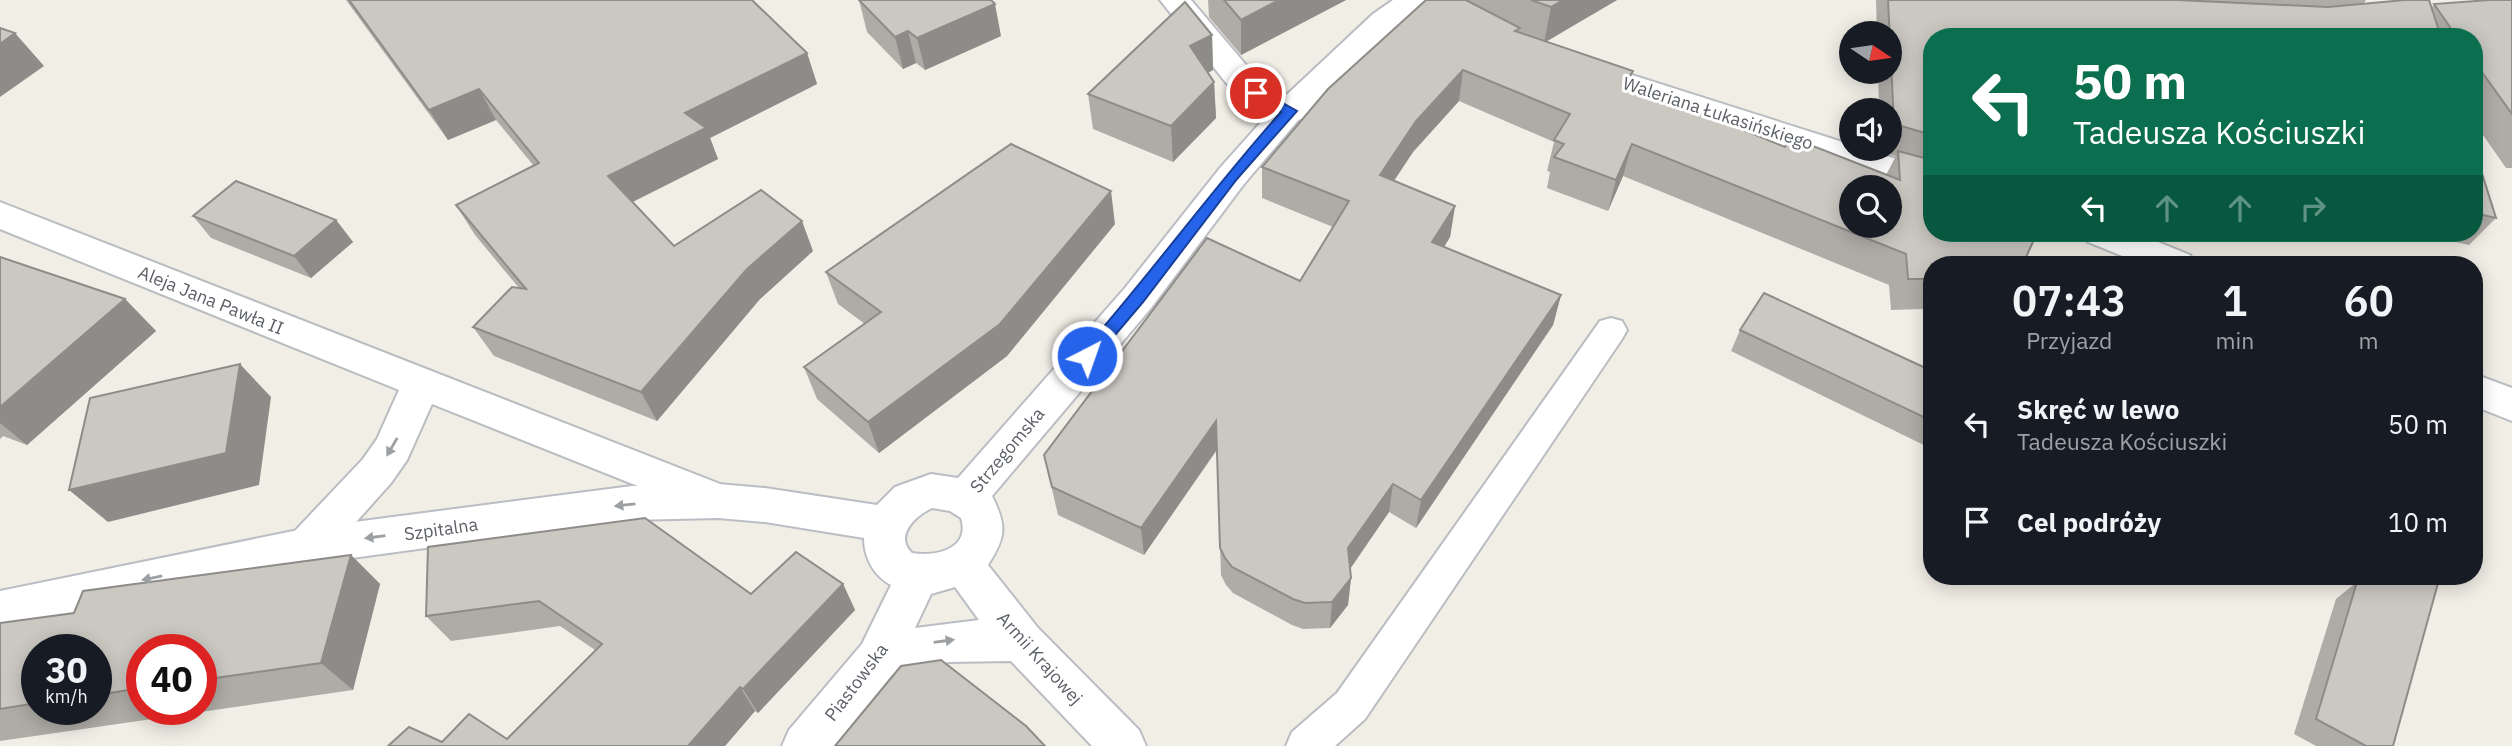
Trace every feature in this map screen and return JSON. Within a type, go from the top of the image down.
[{"type":"street","points":[[1175,0],[1214,51],[1246,86],[1290,111]]},
{"type":"street","name":"Strzegomska","points":[[967,497],[1138,298],[1232,176],[1290,111],[1384,21],[1429,2]]},
{"type":"street","name":"Waleriana Łukasińskiego","points":[[1568,64],[1923,179]]},
{"type":"street","name":"Aleja Jana Pawła II","points":[[0,215],[421,385],[718,501]]},
{"type":"street","points":[[2123,242],[2158,256]]},
{"type":"street","points":[[308,547],[377,471],[393,448],[421,385]]},
{"type":"street","points":[[2483,393],[2512,405]]},
{"type":"street","points":[[931,491],[951,491],[967,497],[979,508],[984,521],[984,537],[976,552],[963,565],[933,576],[919,575],[901,569],[888,557],[883,541],[887,524],[897,509],[913,497],[931,491]]},
{"type":"street","name":"Szpitalna","points":[[0,610],[308,547],[632,503],[718,501],[805,510],[887,524]]},
{"type":"street","name":"Armii Krajowej","points":[[963,565],[1022,642],[1123,746]]},
{"type":"street","name":"Piastowska","points":[[805,746],[878,658],[919,575]]},
{"type":"street","points":[[878,658],[921,645],[950,640],[1022,642]]},
{"type":"lane","points":[[1306,746],[1351,706],[1611,330]]},
{"type":"building","points":[[349,0],[752,0],[807,53],[685,113],[706,128],[608,176],[674,246],[761,190],[802,221],[747,269],[641,392],[473,327],[512,287],[526,289],[456,205],[539,163],[479,89],[429,110]]},
{"type":"building","points":[[859,0],[991,0],[995,4],[917,38],[908,31],[895,37]]},
{"type":"building","points":[[1224,0],[1279,0],[1241,20]]},
{"type":"building","points":[[1426,0],[1466,0],[1520,28],[1515,31],[1633,71],[1626,82],[1785,147],[1790,137],[1839,156],[1839,161],[1851,161],[1887,175],[1839,175],[1839,227],[1632,144],[1616,180],[1554,157],[1564,144],[1554,140],[1570,114],[1463,70],[1416,121],[1380,175],[1455,206],[1432,242],[1561,295],[1421,500],[1393,484],[1348,548],[1351,578],[1332,602],[1305,603],[1293,599],[1232,567],[1225,558],[1220,548],[1216,421],[1141,528],[1052,487],[1044,455],[1207,238],[1300,281],[1349,201],[1262,167],[1328,89]]},
{"type":"building","points":[[1531,0],[1563,0],[1551,7]]},
{"type":"building","points":[[1888,0],[2177,0],[2328,7],[2429,0],[2438,28],[1923,28],[1923,132],[1902,126],[1902,98],[1893,98],[1892,84],[1902,84],[1902,21],[1889,21]]},
{"type":"building","points":[[2512,0],[2512,114],[2483,74],[2483,28],[2451,28],[2434,4]]},
{"type":"building","points":[[1185,2],[1212,35],[1190,46],[1214,82],[1171,126],[1088,94]]},
{"type":"building","points":[[0,28],[15,33],[0,44]]},
{"type":"building","points":[[1011,144],[1111,191],[1000,324],[868,422],[804,367],[881,312],[826,272]]},
{"type":"building","points":[[1902,152],[1923,158],[1923,242],[2033,242],[2027,256],[1923,256],[1923,279],[1908,279],[1906,254],[1866,238],[1902,238],[1902,175],[1900,175],[1899,161],[1902,161]]},
{"type":"building","points":[[2483,177],[2496,218],[2483,215]]},
{"type":"building","points":[[236,181],[336,220],[294,256],[193,216]]},
{"type":"building","points":[[0,257],[125,299],[0,407]]},
{"type":"building","points":[[1764,293],[1923,367],[1923,417],[1740,330]]},
{"type":"building","points":[[240,364],[226,453],[69,490],[90,398]]},
{"type":"building","points":[[645,518],[751,594],[796,552],[843,584],[743,689],[740,687],[688,746],[388,746],[409,727],[442,742],[469,714],[507,739],[602,644],[539,601],[426,616],[428,547]]},
{"type":"building","points":[[351,555],[321,663],[217,678],[217,634],[126,634],[126,690],[112,693],[112,634],[21,634],[21,706],[0,709],[0,623],[74,613],[83,591]]},
{"type":"building","points":[[2356,585],[2438,585],[2393,746],[2366,746],[2316,719]]},
{"type":"building","points":[[941,660],[1026,726],[1045,746],[835,746],[901,666]]},
{"type":"route","points":[[1087,356],[1138,298],[1232,176],[1290,111],[1256,93]]}]
